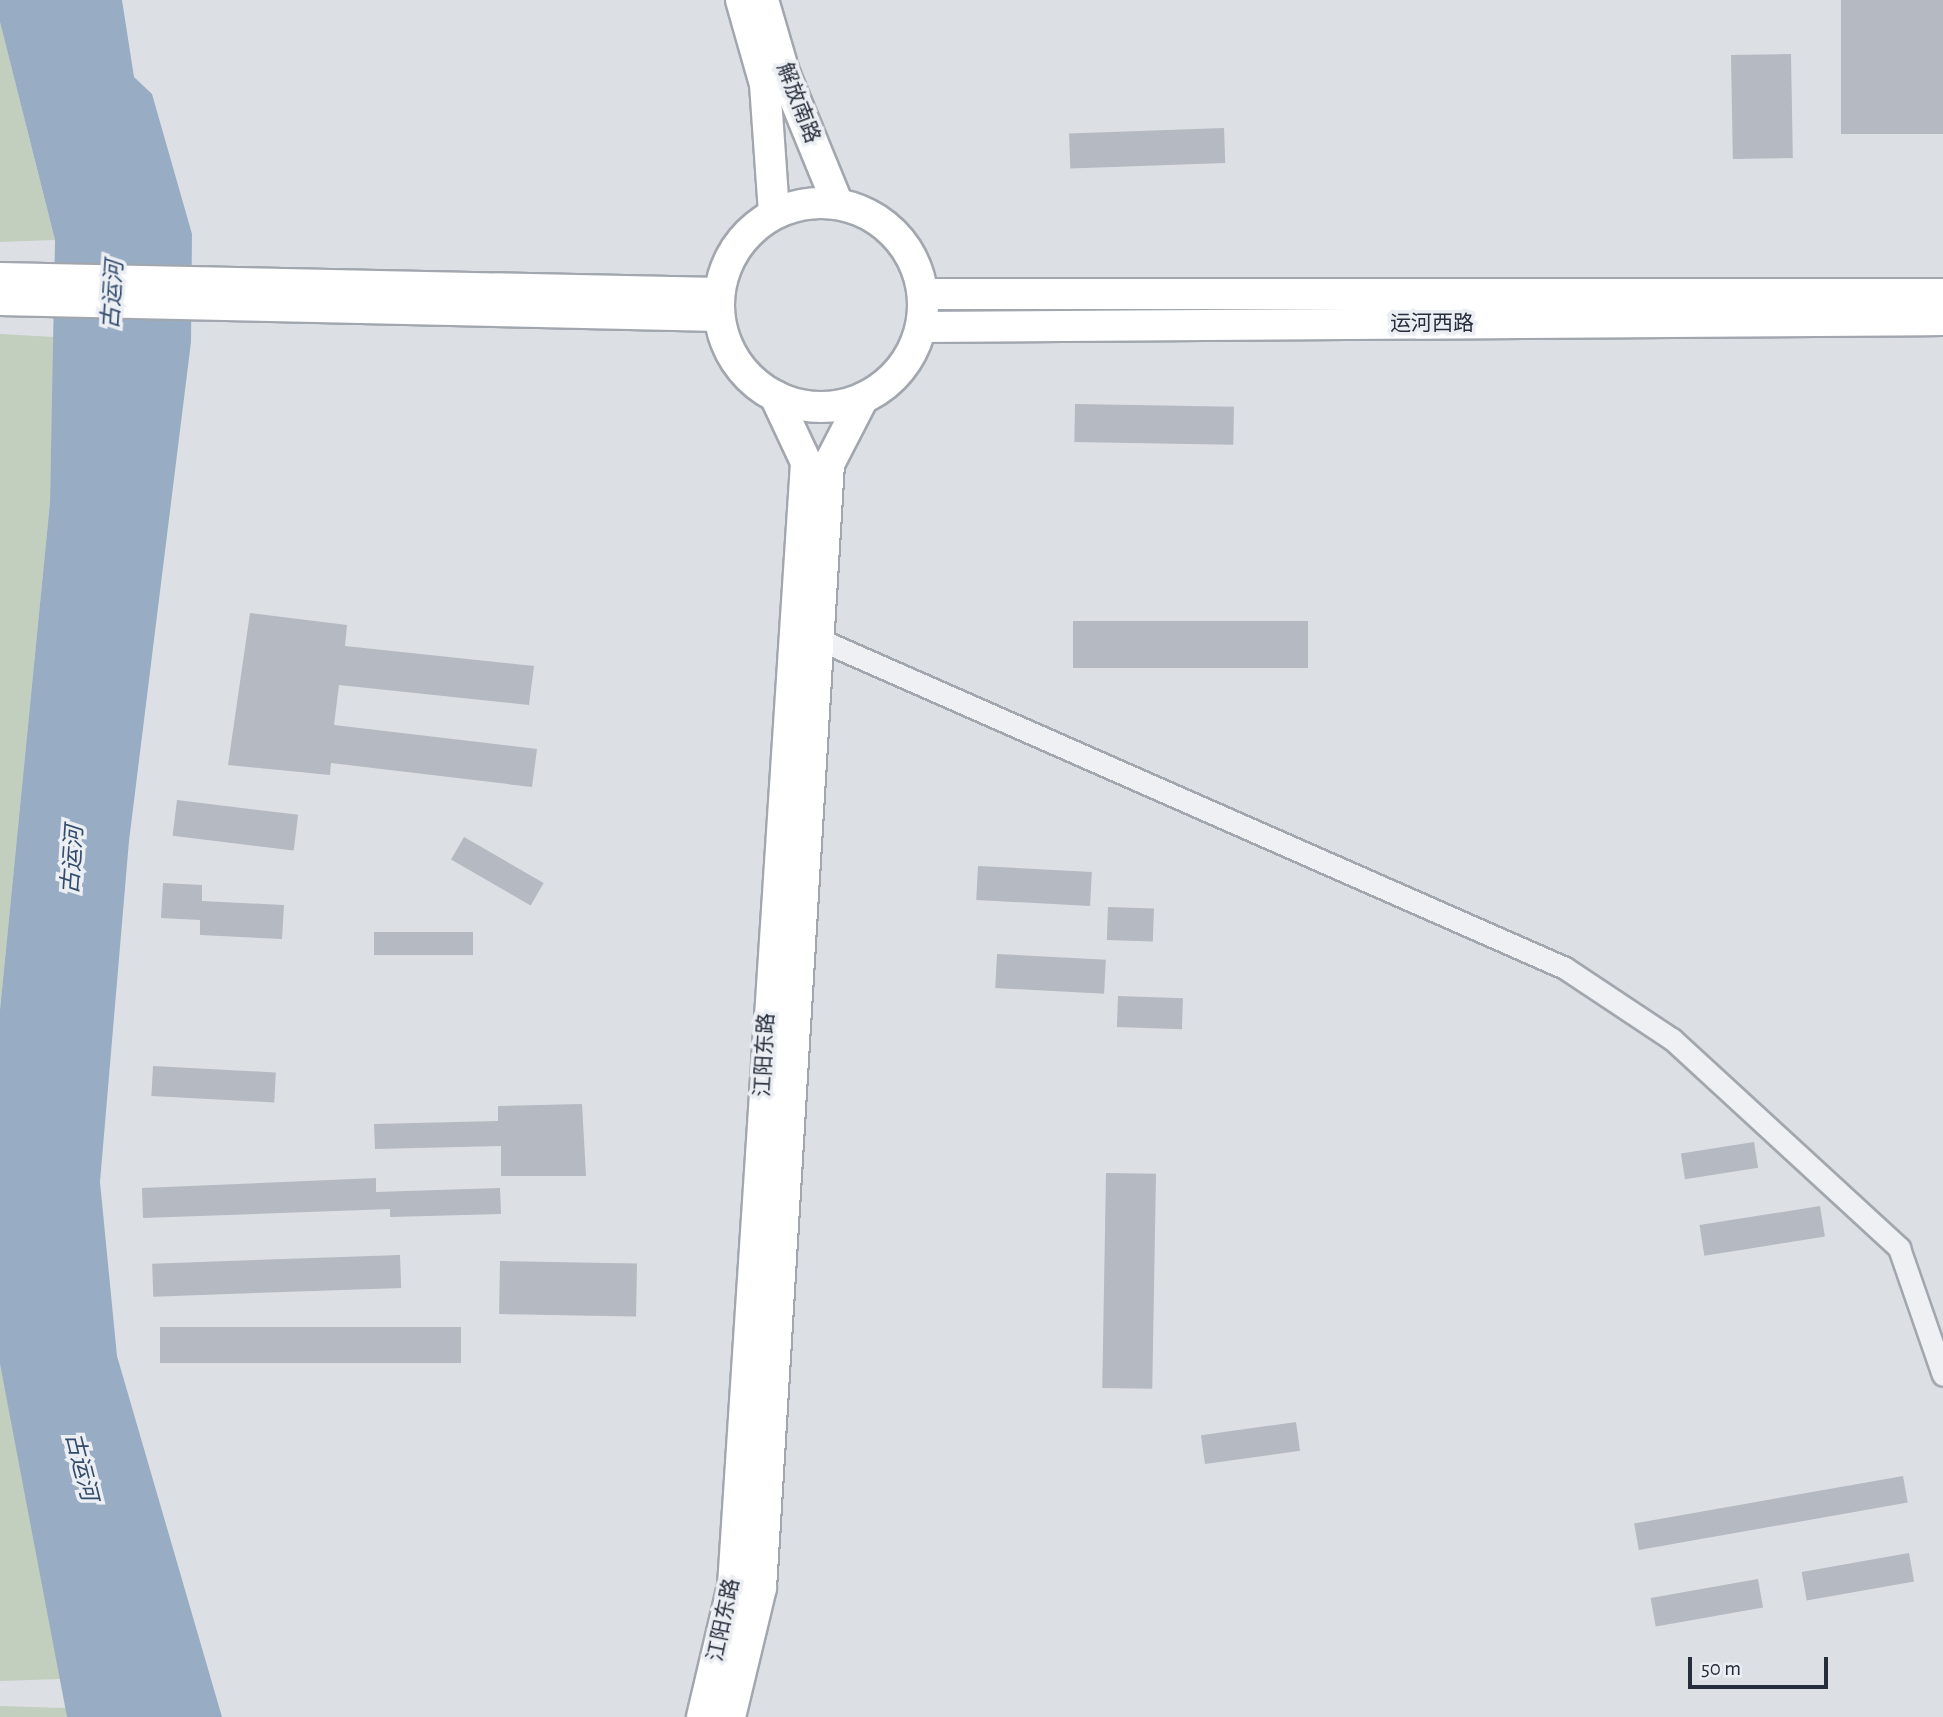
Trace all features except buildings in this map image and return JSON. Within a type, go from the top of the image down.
[{"type":"main road","name":"解放南路","points":[[741,0],[765,84],[774,214]]},
{"type":"main road","name":"解放南路","points":[[763,0],[785,75],[838,204]]},
{"type":"main road","points":[[805,204],[838,204],[870,215],[896,235],[915,262],[923,294],[922,327],[890,381],[863,398],[808,406],[775,396],[748,377],[729,349],[719,305],[728,261],[747,234],[774,214],[805,204]]},
{"type":"main road","points":[[3,289],[251,290],[719,305]]},
{"type":"main road","name":"运河西路","points":[[923,294],[1943,294]]},
{"type":"main road","name":"运河西路","points":[[922,327],[1943,320]]},
{"type":"main road","name":"江阳东路","points":[[702,1717],[733,1586],[806,462],[775,396]]},
{"type":"main road","name":"江阳东路","points":[[730,1717],[761,1588],[816,638],[829,464],[863,398]]},
{"type":"street","points":[[816,638],[1565,968],[1672,1039],[1899,1248],[1943,1374]]},
{"type":"green space","points":[[0,22],[55,240],[0,242]]},
{"type":"green space","points":[[0,334],[54,337],[50,502],[0,1010]]},
{"type":"green space","points":[[0,1364],[32,1523],[61,1679],[0,1681]]},
{"type":"green space","points":[[0,1706],[66,1708],[67,1717],[0,1717]]},
{"type":"water","name":"古运河","points":[[0,0],[122,0],[134,77],[152,94],[192,234],[191,342],[129,841],[100,1182],[117,1356],[222,1717],[67,1717],[0,1364],[0,1010],[50,502],[55,240],[0,22]]}]
